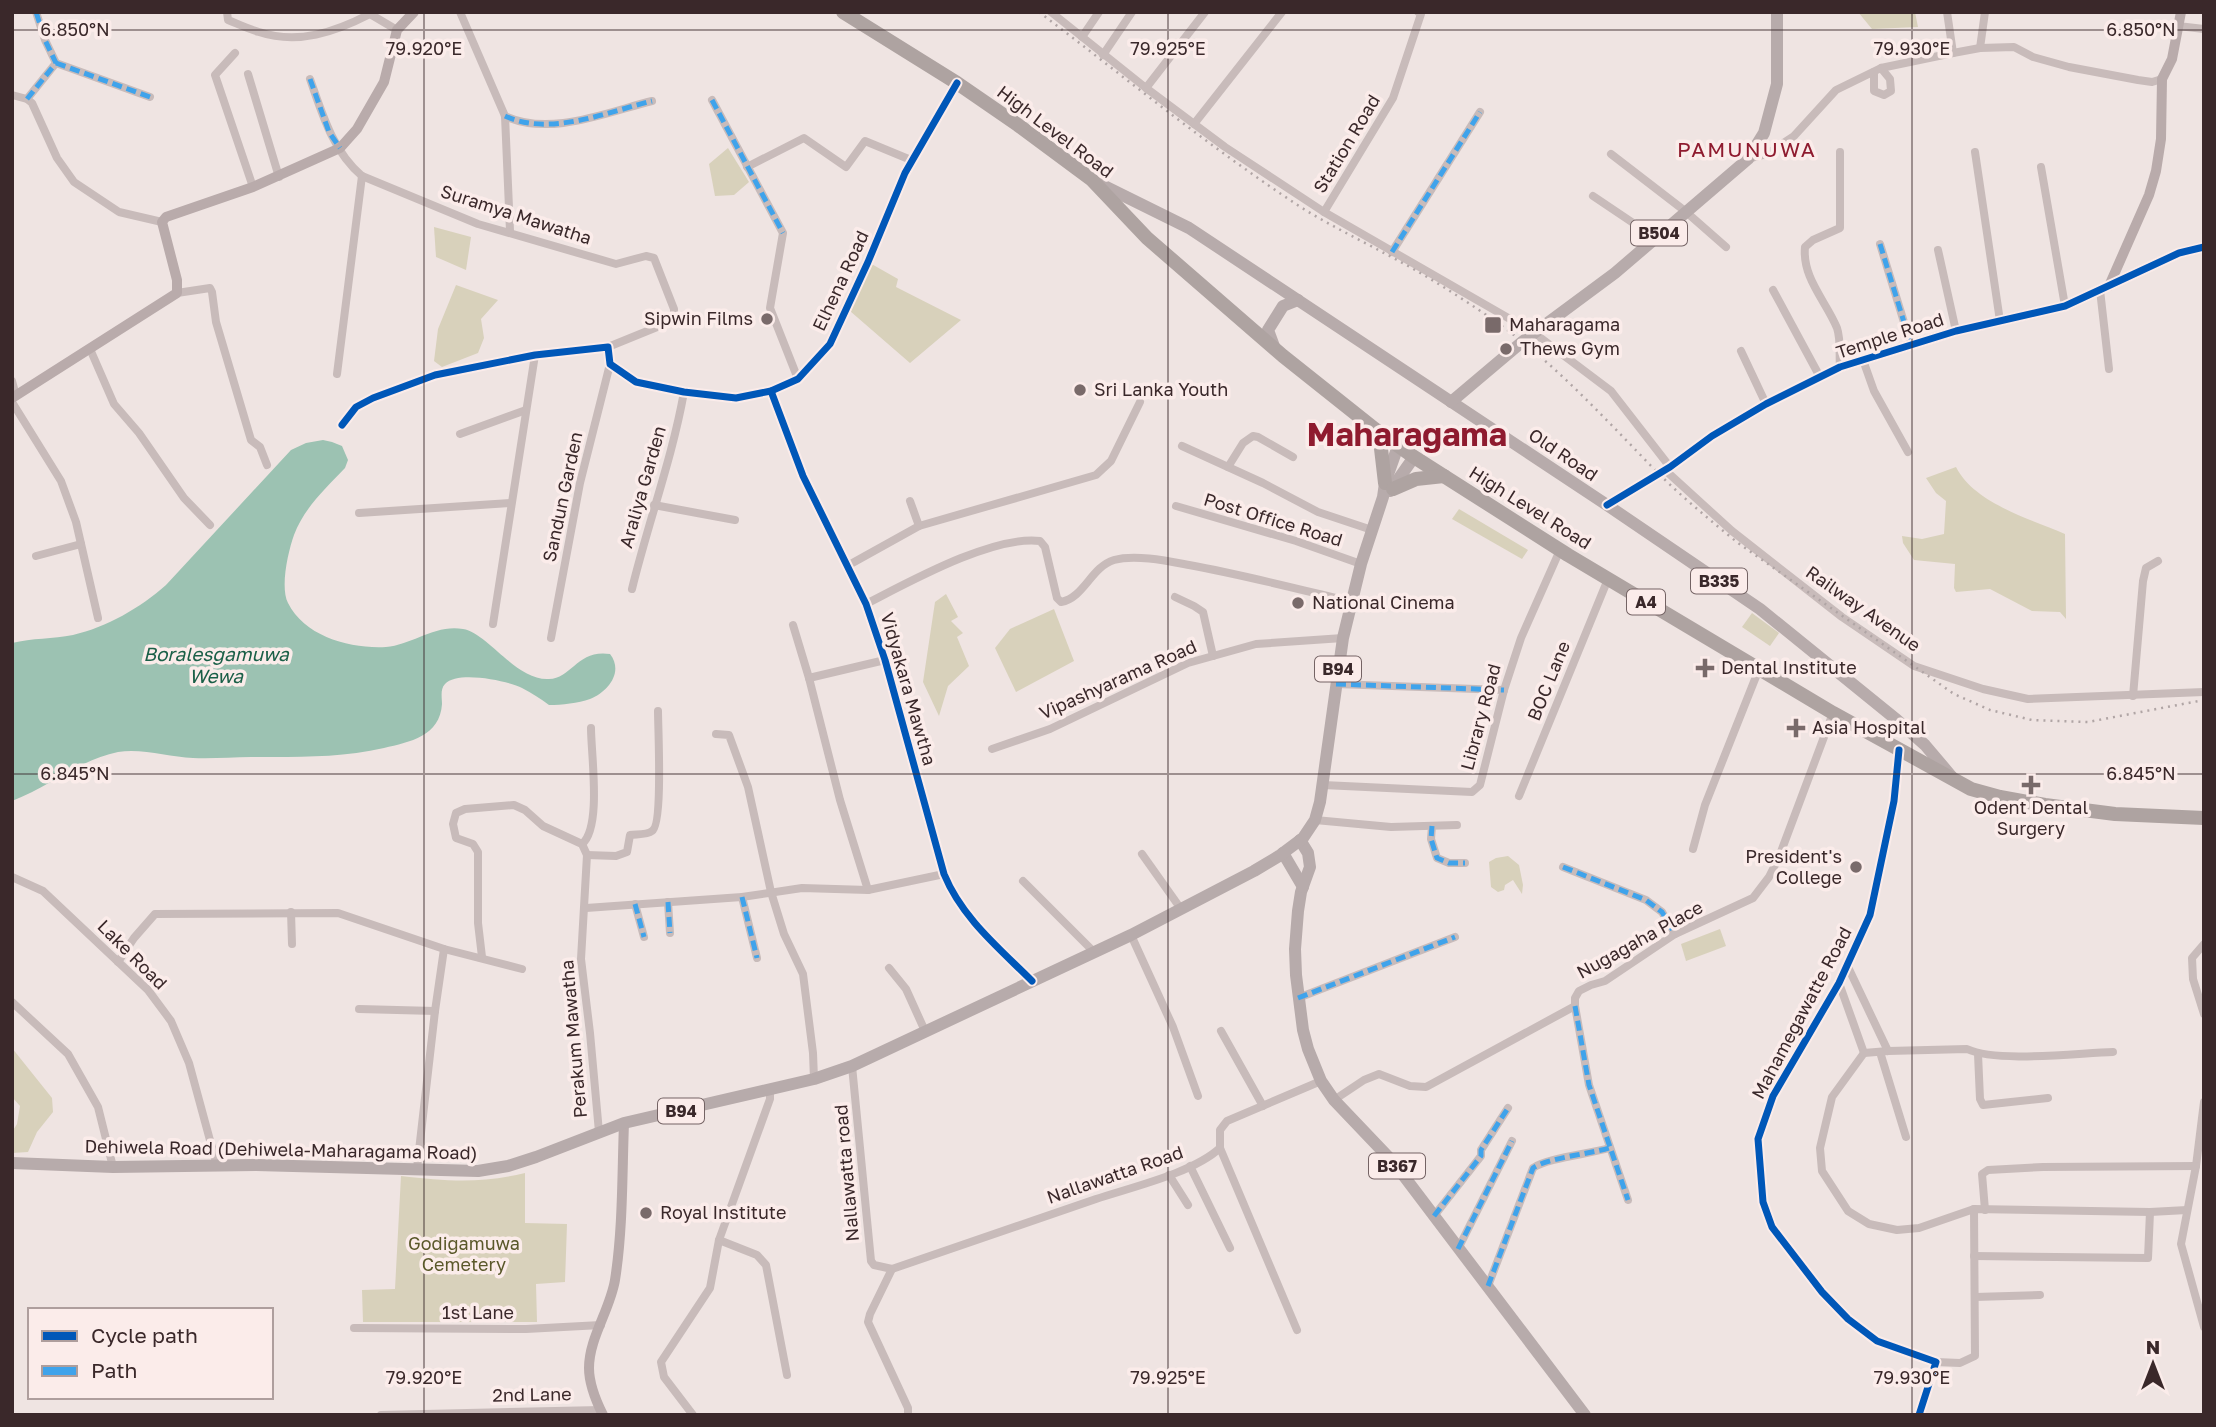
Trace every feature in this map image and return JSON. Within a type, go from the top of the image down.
[{"type":"highway","name":"High Level Road","points":[[843,12],[957,83],[1091,179],[1147,238],[1275,349],[1398,446],[1560,550],[1833,713],[1954,780],[1981,792],[2045,805],[2115,814],[2204,818]]},
{"type":"highway","points":[[1376,430],[1380,440],[1387,490],[1416,479],[1444,476]]},
{"type":"highway","name":"High Level Road","points":[[2045,805],[2204,808]]},
{"type":"main road","name":"B504","points":[[1451,402],[1532,335],[1615,273],[1748,159],[1764,132],[1777,84],[1777,12]]},
{"type":"main road","name":"Old Road","points":[[1091,179],[1189,228],[1760,609],[1897,720],[1925,745],[1954,780]]},
{"type":"main road","points":[[1275,349],[1268,330],[1283,306],[1298,300]]},
{"type":"main road","name":"Dehiwela Road (Dehiwela-Maharagama Road)","points":[[12,1163],[113,1167],[417,1168],[478,1171],[509,1166],[624,1123],[814,1079],[852,1066],[1132,935],[1283,853],[1300,840],[1315,820],[1323,785],[1343,638],[1361,564],[1387,490],[1398,446]]},
{"type":"main road","name":"Dehiwela Road (Dehiwela-Maharagama Road)","points":[[1387,490],[1414,457]]},
{"type":"main road","points":[[1882,741],[1895,736],[1898,729],[1897,720]]},
{"type":"main road","name":"B367","points":[[1300,840],[1308,853],[1310,867],[1303,887],[1296,929],[1298,998],[1308,1049],[1321,1081],[1334,1100],[1394,1163],[1585,1415]]},
{"type":"main road","points":[[1283,853],[1303,887]]},
{"type":"street","points":[[36,12],[55,63],[150,96]]},
{"type":"street","points":[[226,12],[228,20],[261,33],[305,38],[341,29],[370,14],[397,30]]},
{"type":"street","points":[[162,222],[166,217],[279,177],[340,148],[357,129],[384,82],[397,30],[414,12]]},
{"type":"street","points":[[460,12],[505,116],[510,231]]},
{"type":"street","name":"Railway Avenue","points":[[1051,12],[1225,147],[1324,212],[1510,319],[1611,391],[1668,469],[1732,531],[1831,609],[1914,666],[1983,689],[2028,699],[2204,692]]},
{"type":"street","points":[[1082,37],[1099,12]]},
{"type":"street","points":[[1103,55],[1132,12]]},
{"type":"street","points":[[1146,88],[1205,12]]},
{"type":"street","points":[[1194,124],[1282,12]]},
{"type":"street","name":"Station Road","points":[[1324,212],[1393,99],[1421,14],[1418,12]]},
{"type":"street","points":[[1947,12],[1953,53]]},
{"type":"street","points":[[1980,48],[1985,12]]},
{"type":"street","points":[[2109,369],[2104,288],[2149,195],[2156,171],[2161,139],[2162,79],[2172,59],[2181,12]]},
{"type":"street","points":[[2178,26],[2204,29]]},
{"type":"street","points":[[1748,159],[1767,154],[1794,136],[1836,90],[1877,70],[1953,53],[1980,48],[2014,47],[2033,57],[2069,67],[2152,82],[2162,79]]},
{"type":"street","points":[[235,53],[215,75],[253,187]]},
{"type":"street","points":[[27,99],[55,63]]},
{"type":"street","points":[[248,74],[279,177]]},
{"type":"street","name":"Suramya Mawatha","points":[[310,79],[329,132],[352,167],[362,176],[478,224],[510,231],[616,264],[646,256],[654,258],[674,309],[674,317],[667,323],[608,347]]},
{"type":"street","name":"Elhena Road","points":[[610,364],[636,382],[684,392],[736,398],[771,391],[798,379],[830,344],[911,160],[957,83]]},
{"type":"street","points":[[12,95],[32,103],[57,158],[74,182],[119,212],[162,222]]},
{"type":"street","points":[[712,100],[783,233],[770,308],[798,379]]},
{"type":"street","points":[[505,116],[519,122],[540,124],[573,121],[652,101]]},
{"type":"street","points":[[1391,252],[1480,112]]},
{"type":"street","points":[[747,167],[804,138],[846,167],[865,141],[911,160]]},
{"type":"street","points":[[1840,152],[1840,228],[1813,240],[1805,247],[1804,252],[1810,280],[1838,330],[1840,367]]},
{"type":"street","points":[[1975,152],[2000,321]]},
{"type":"street","points":[[1611,153],[1726,247]]},
{"type":"street","points":[[2041,167],[2065,306]]},
{"type":"street","points":[[337,374],[362,176]]},
{"type":"street","points":[[1593,196],[1654,237]]},
{"type":"street","points":[[162,222],[177,280],[177,293]]},
{"type":"street","points":[[1880,244],[1910,345]]},
{"type":"street","name":"Temple Road","points":[[1607,505],[1668,469],[1712,436],[1766,404],[1840,367],[1956,331],[2065,306],[2179,253],[2204,247]]},
{"type":"street","points":[[1938,250],[1956,331]]},
{"type":"street","points":[[14,399],[177,293],[210,288],[216,323],[251,440],[260,447],[267,465]]},
{"type":"street","points":[[1773,290],[1820,377]]},
{"type":"street","points":[[342,425],[356,407],[435,375],[535,355],[608,347],[610,364]]},
{"type":"street","points":[[90,349],[114,404],[139,433],[184,498],[210,526]]},
{"type":"street","points":[[1741,351],[1766,404]]},
{"type":"street","points":[[493,624],[535,355]]},
{"type":"street","points":[[1863,360],[1874,391],[1908,452]]},
{"type":"street","name":"Sandun Garden","points":[[551,638],[580,483],[610,364]]},
{"type":"street","points":[[12,381],[14,399],[61,481],[76,522],[98,618]]},
{"type":"street","name":"Vidyakara Mawtha","points":[[771,391],[803,477],[866,604],[951,892],[966,914],[1032,981]]},
{"type":"street","name":"Araliya Garden","points":[[632,589],[684,392]]},
{"type":"street","points":[[847,566],[919,526],[1096,475],[1111,461],[1140,402]]},
{"type":"street","points":[[460,434],[526,410]]},
{"type":"street","points":[[1228,467],[1243,443],[1253,436],[1293,457]]},
{"type":"street","points":[[1182,446],[1318,512],[1372,530]]},
{"type":"street","points":[[910,501],[919,526]]},
{"type":"street","points":[[359,513],[511,503]]},
{"type":"street","points":[[654,505],[735,520]]},
{"type":"street","name":"Post Office Road","points":[[1176,506],[1296,541],[1361,564]]},
{"type":"street","points":[[866,604],[944,565],[997,546],[1031,540],[1040,541],[1045,547],[1057,598],[1061,602],[1078,593],[1097,570],[1115,560],[1134,559],[1162,560],[1242,575],[1352,602]]},
{"type":"street","points":[[36,556],[81,544]]},
{"type":"street","name":"Library Road","points":[[1323,785],[1472,792],[1480,785],[1504,690],[1521,638],[1560,550]]},
{"type":"street","points":[[2133,696],[2143,581],[2146,568],[2158,561]]},
{"type":"street","name":"BOC Lane","points":[[1519,796],[1608,579]]},
{"type":"street","points":[[1175,597],[1203,612],[1213,656]]},
{"type":"street","points":[[793,625],[840,800],[868,890]]},
{"type":"street","name":"Vipashyarama Road","points":[[992,749],[1050,729],[1188,663],[1256,644],[1343,638]]},
{"type":"street","points":[[809,678],[884,660]]},
{"type":"street","points":[[1693,849],[1705,805],[1759,669]]},
{"type":"street","points":[[1336,684],[1504,690]]},
{"type":"street","points":[[587,855],[616,856],[628,852],[631,835],[651,832],[655,828],[659,810],[658,711]]},
{"type":"street","name":"Nugagaha Place","points":[[1334,1100],[1364,1080],[1379,1074],[1410,1086],[1426,1087],[1575,1006],[1575,998],[1579,992],[1605,981],[1675,934],[1753,898],[1769,877],[1779,857],[1833,713]]},
{"type":"street","points":[[482,957],[478,923],[478,852],[473,844],[456,838],[453,824],[456,813],[465,809],[514,805],[525,810],[543,826],[582,844],[588,839],[593,815],[591,729]]},
{"type":"street","points":[[716,734],[729,736],[748,787],[771,892],[784,934],[803,974],[814,1079]]},
{"type":"street","name":"Mahamegawatte Road","points":[[1899,750],[1894,801],[1870,915],[1839,983],[1773,1096],[1759,1139],[1763,1202],[1772,1227],[1822,1292],[1848,1319],[1877,1341],[1936,1362]]},
{"type":"street","points":[[1315,820],[1391,827],[1457,825]]},
{"type":"street","points":[[1432,826],[1431,839],[1437,858],[1449,863],[1465,863]]},
{"type":"street","name":"Perakum Mawatha","points":[[582,844],[587,855],[581,959],[599,1132]]},
{"type":"street","points":[[1142,854],[1181,909]]},
{"type":"street","points":[[1563,867],[1646,900],[1661,912],[1675,934]]},
{"type":"street","points":[[586,908],[742,897],[802,888],[868,890],[944,874]]},
{"type":"street","name":"Lake Road","points":[[12,877],[43,891],[148,990],[171,1021],[189,1063],[217,1166]]},
{"type":"street","points":[[1023,881],[1094,952]]},
{"type":"street","points":[[742,897],[757,958]]},
{"type":"street","points":[[668,902],[670,933]]},
{"type":"street","points":[[635,904],[644,937]]},
{"type":"street","points":[[118,962],[155,914],[291,912],[338,913],[444,949],[522,969]]},
{"type":"street","points":[[291,912],[292,944]]},
{"type":"street","points":[[1132,935],[1173,1027],[1198,1096]]},
{"type":"street","points":[[1298,998],[1455,937]]},
{"type":"street","points":[[2204,944],[2192,958],[2193,979],[2204,1014]]},
{"type":"street","points":[[417,1168],[444,949]]},
{"type":"street","points":[[1847,965],[1884,1051],[1906,1137]]},
{"type":"street","points":[[889,968],[906,989],[925,1031]]},
{"type":"street","points":[[1839,983],[1864,1053]]},
{"type":"street","points":[[12,1002],[68,1054],[98,1107],[113,1167]]},
{"type":"street","points":[[1575,1006],[1589,1085],[1628,1200]]},
{"type":"street","points":[[359,1009],[435,1010]]},
{"type":"street","points":[[1221,1031],[1263,1106]]},
{"type":"street","points":[[2113,1052],[2022,1056],[1978,1054],[1967,1049],[1864,1053],[1832,1097],[1820,1148],[1822,1171],[1848,1211],[1869,1224],[1897,1230],[1919,1228],[1974,1209],[2150,1212],[2187,1210]]},
{"type":"street","points":[[1978,1054],[1980,1099],[1983,1105],[2048,1098]]},
{"type":"street","name":"Nallawatta road","points":[[852,1066],[871,1261],[874,1265],[892,1269]]},
{"type":"street","points":[[1297,1330],[1220,1148],[1220,1130],[1227,1121],[1321,1081]]},
{"type":"street","points":[[693,1415],[664,1377],[660,1362],[710,1288],[719,1240],[770,1099],[770,1090]]},
{"type":"street","points":[[2204,1102],[2196,1166],[2181,1244],[2204,1326]]},
{"type":"street","points":[[1434,1216],[1481,1156],[1481,1150],[1508,1108]]},
{"type":"street","points":[[602,1412],[589,1369],[591,1354],[614,1284],[620,1244],[624,1123]]},
{"type":"street","points":[[1458,1249],[1512,1141]]},
{"type":"street","name":"Nallawatta Road","points":[[892,1269],[1169,1175],[1209,1158],[1220,1148]]},
{"type":"street","points":[[1488,1286],[1533,1168],[1541,1163],[1609,1148]]},
{"type":"street","points":[[1985,1210],[1982,1174],[1988,1170],[2196,1166]]},
{"type":"street","points":[[1190,1167],[1230,1248]]},
{"type":"street","points":[[1169,1175],[1188,1205]]},
{"type":"street","points":[[1919,1415],[1936,1362],[1960,1363],[1975,1356],[1974,1209]]},
{"type":"street","points":[[1974,1256],[2148,1258],[2150,1212]]},
{"type":"street","points":[[719,1240],[757,1255],[766,1265],[786,1375]]},
{"type":"street","points":[[892,1269],[870,1314],[869,1322],[908,1408],[908,1415]]},
{"type":"street","points":[[1975,1297],[2040,1295]]},
{"type":"street","name":"1st Lane","points":[[354,1328],[526,1329],[601,1325]]},
{"type":"street","name":"2nd Lane","points":[[380,1415],[602,1412]]},
{"type":"green space","points":[[1858,12],[1915,12],[1918,27],[1872,29]]},
{"type":"green space","points":[[728,148],[749,182],[734,195],[715,196],[709,164]]},
{"type":"green space","points":[[434,227],[471,237],[466,270],[436,257]]},
{"type":"green space","points":[[868,262],[898,279],[896,287],[961,320],[910,363],[850,311]]},
{"type":"green space","points":[[456,285],[498,300],[481,319],[484,338],[478,353],[442,367],[434,361],[438,329]]},
{"type":"green space","points":[[1956,467],[1964,480],[1989,500],[2065,534],[2066,619],[2060,612],[2032,611],[1990,589],[1956,592],[1955,564],[1914,560],[1903,543],[1902,536],[1922,539],[1944,534],[1946,501],[1936,493],[1926,478]]},
{"type":"green space","points":[[1459,509],[1528,550],[1522,559],[1452,519]]},
{"type":"green space","points":[[946,594],[958,617],[951,621],[963,633],[957,637],[969,666],[948,686],[939,716],[923,682],[935,602]]},
{"type":"green space","points":[[1054,609],[1074,661],[1016,692],[995,648],[1010,629]]},
{"type":"green space","points":[[1752,613],[1779,633],[1770,646],[1742,627]]},
{"type":"green space","points":[[1508,856],[1519,865],[1522,894],[1513,880],[1505,885],[1504,890],[1498,892],[1491,887],[1489,862]]},
{"type":"green space","points":[[1720,929],[1726,946],[1686,961],[1681,944]]},
{"type":"green space","points":[[12,1048],[52,1098],[53,1112],[37,1132],[28,1152],[12,1153],[12,1132],[17,1124],[20,1106],[12,1097]]},
{"type":"green space","name":"Godigamuwa Cemetery","points":[[525,1173],[525,1223],[567,1224],[565,1282],[536,1284],[537,1322],[363,1322],[362,1290],[395,1289],[401,1176],[463,1180],[493,1179]]},
{"type":"water","name":"Boralesgamuwa Wewa","points":[[323,440],[342,446],[348,460],[345,468],[316,499],[298,525],[289,551],[285,579],[286,596],[296,615],[306,624],[317,632],[344,643],[372,647],[405,643],[443,629],[463,629],[473,632],[525,673],[537,678],[557,677],[583,659],[610,654],[614,661],[615,674],[603,692],[590,699],[549,705],[515,685],[483,678],[461,678],[451,680],[443,686],[440,715],[436,724],[422,736],[404,743],[351,754],[301,757],[200,758],[136,751],[118,752],[77,767],[12,801],[12,643],[86,631],[111,622],[134,609],[166,585],[291,450],[306,443]]},
{"type":"railway","points":[[1039,12],[1194,132],[1290,200],[1454,293],[1495,321],[1560,374],[1667,482],[1738,543],[1954,694],[1990,710],[2032,720],[2088,722],[2204,700]]},
{"type":"marked path","points":[[27,99],[56,63],[36,12]]},
{"type":"marked path","points":[[56,63],[150,97]]},
{"type":"marked path","points":[[310,79],[329,132],[340,148]]},
{"type":"marked path","points":[[712,100],[783,233]]},
{"type":"marked path","points":[[505,116],[522,122],[559,123],[598,116],[652,101]]},
{"type":"marked path","points":[[1392,252],[1480,112]]},
{"type":"marked path","points":[[1880,244],[1911,345]]},
{"type":"marked path","points":[[1336,684],[1504,690]]},
{"type":"marked path","points":[[1432,826],[1431,839],[1437,858],[1449,863],[1465,863]]},
{"type":"marked path","points":[[1563,867],[1646,900],[1662,912],[1675,934]]},
{"type":"marked path","points":[[742,897],[757,958]]},
{"type":"marked path","points":[[668,902],[670,933]]},
{"type":"marked path","points":[[635,904],[644,937]]},
{"type":"marked path","points":[[1298,998],[1455,937]]},
{"type":"marked path","points":[[1575,1006],[1589,1085],[1628,1200]]},
{"type":"marked path","points":[[1434,1216],[1481,1156],[1481,1150],[1508,1108]]},
{"type":"marked path","points":[[1458,1249],[1512,1141]]},
{"type":"marked path","points":[[1488,1286],[1533,1168],[1558,1159],[1609,1148]]},
{"type":"cycle path","points":[[342,425],[356,407],[435,375],[535,355],[608,347],[610,364],[636,382],[684,392],[736,398],[771,391],[798,379],[830,344],[905,173],[957,83]]},
{"type":"cycle path","points":[[1607,505],[1766,404],[1840,367],[1956,331],[2065,306],[2179,253],[2204,247]]},
{"type":"cycle path","points":[[771,391],[803,476],[866,604],[885,660],[944,874],[971,918],[1032,981]]},
{"type":"cycle path","points":[[1899,750],[1894,801],[1870,915],[1839,983],[1773,1096],[1758,1139],[1763,1202],[1772,1227],[1822,1292],[1848,1319],[1877,1341],[1936,1362],[1919,1415]]},
{"type":"place","name":"Sipwin Films","points":[[767,319]]},
{"type":"place","name":"Maharagama","points":[[1493,325]]},
{"type":"place","name":"Thews Gym","points":[[1506,349]]},
{"type":"place","name":"Sri Lanka Youth","points":[[1080,390]]},
{"type":"place","name":"National Cinema","points":[[1298,603]]},
{"type":"place","name":"Dental Institute","points":[[1705,668]]},
{"type":"place","name":"Asia Hospital","points":[[1796,728]]},
{"type":"place","name":"Odent Dental Surgery","points":[[2031,785]]},
{"type":"place","name":"President's College","points":[[1856,867]]},
{"type":"place","name":"Royal Institute","points":[[646,1213]]},
{"type":"district","name":"PAMUNUWA","points":[[1747,150]]},
{"type":"district","name":"Maharagama","points":[[1407,435]]}]
